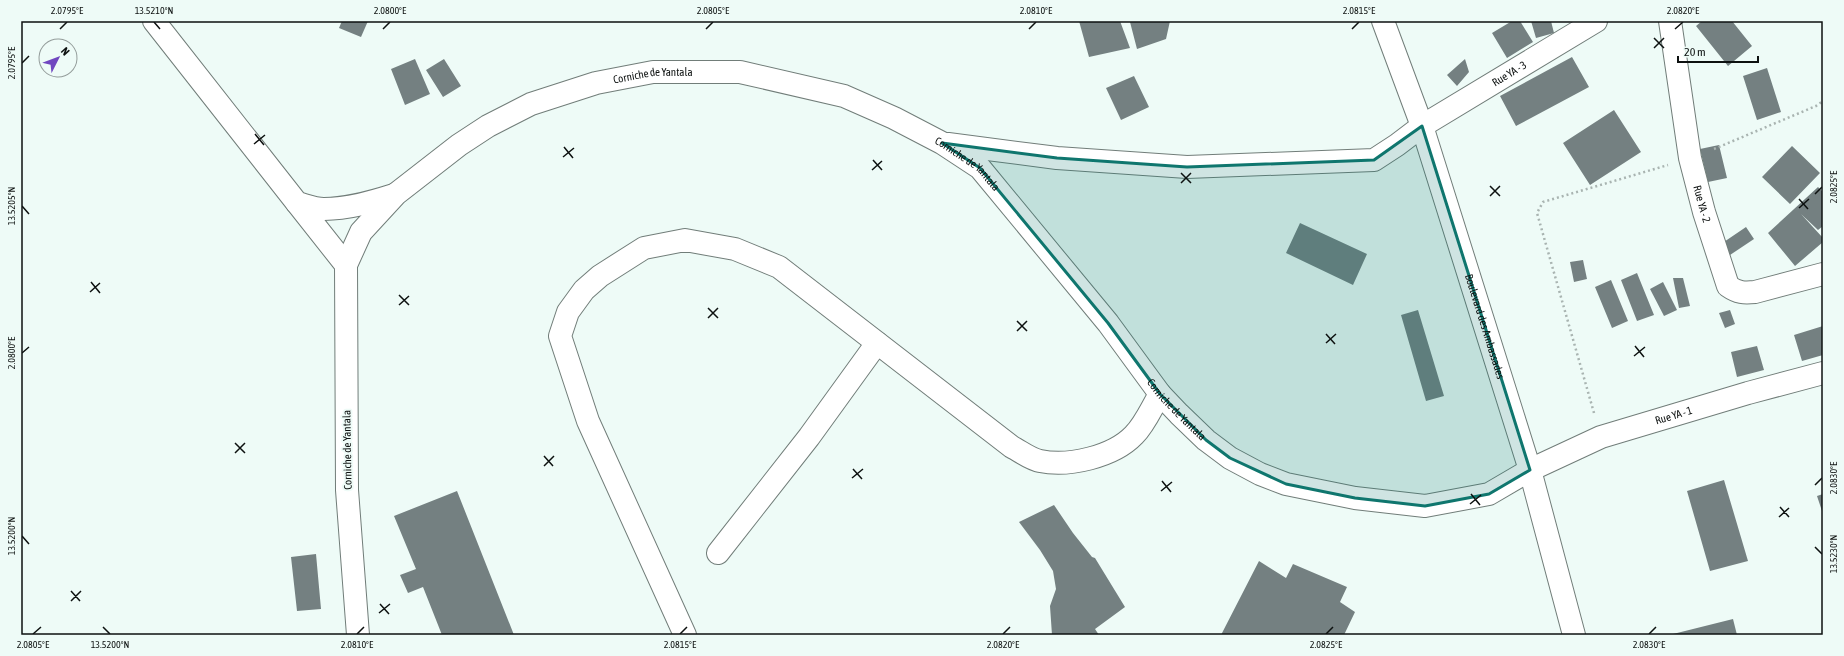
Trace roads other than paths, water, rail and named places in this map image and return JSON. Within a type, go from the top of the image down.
[{"type":"street","points":[[154,21],[346,265]]},
{"type":"street","name":"Boulevard des Ambassades","points":[[1384,21],[1422,126],[1530,470],[1574,635]]},
{"type":"street","name":"Rue YA - 3","points":[[942,143],[1057,158],[1187,167],[1374,160],[1422,126],[1596,21]]},
{"type":"street","name":"Rue YA - 2","points":[[1670,21],[1690,158],[1704,212],[1728,286],[1736,292],[1756,292],[1823,274]]},
{"type":"street","name":"Corniche de Yantala","points":[[358,635],[348,490],[346,265],[361,232],[396,194],[458,145],[488,126],[531,104],[596,83],[653,72],[740,72],[844,96],[894,118],[942,143],[980,168],[1108,323],[1160,394],[1206,440],[1230,458],[1260,474],[1286,484],[1355,498],[1425,506],[1489,494],[1530,470]]},
{"type":"street","points":[[297,203],[323,209],[339,208],[365,204],[396,194]]},
{"type":"street","points":[[684,635],[588,421],[560,336],[568,312],[584,290],[600,276],[644,248],[685,240],[735,249],[779,267],[1012,447],[1038,461],[1067,463],[1104,454],[1122,446],[1135,435],[1160,394]]},
{"type":"street","points":[[718,553],[809,437],[877,343]]},
{"type":"street","name":"Rue YA - 1","points":[[1530,470],[1601,437],[1748,393],[1823,373]]}]
